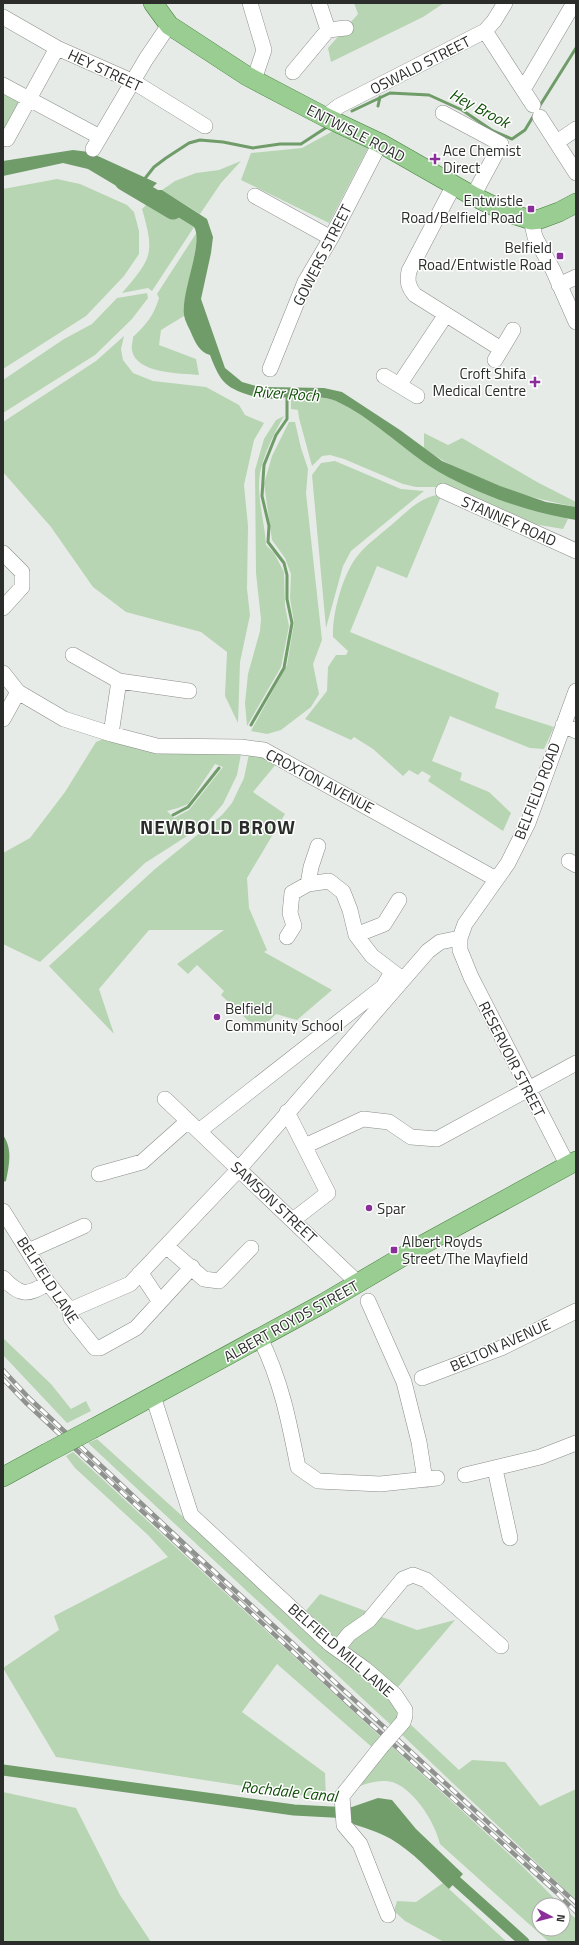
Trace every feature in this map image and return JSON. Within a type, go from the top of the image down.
[{"type":"main road","name":"ENTWISLE ROAD","points":[[153,3],[168,25],[254,80],[325,117],[380,143],[473,196],[506,212],[531,220]]},
{"type":"main road","points":[[531,220],[540,219],[559,212],[576,203]]},
{"type":"main road","name":"ALBERT ROYDS STREET","points":[[3,1477],[359,1284],[424,1244],[572,1164]]},
{"type":"street","points":[[250,3],[264,50],[254,80]]},
{"type":"street","points":[[319,3],[328,30]]},
{"type":"street","name":"OSWALD STREET","points":[[325,117],[339,106],[485,31],[494,21],[505,3]]},
{"type":"street","points":[[524,88],[574,3]]},
{"type":"street","name":"HEY STREET","points":[[3,17],[57,48],[134,82],[205,126]]},
{"type":"street","points":[[3,85],[29,99],[97,143],[134,82],[146,59],[168,25]]},
{"type":"street","points":[[293,72],[328,30],[346,28]]},
{"type":"street","points":[[485,31],[524,88],[576,174]]},
{"type":"street","points":[[7,139],[57,48]]},
{"type":"street","points":[[444,113],[501,144],[473,196]]},
{"type":"street","points":[[557,142],[576,129]]},
{"type":"street","name":"GOWERS STREET","points":[[270,369],[305,282],[331,238],[380,143]]},
{"type":"street","points":[[454,185],[409,271],[407,281],[410,289],[415,295],[498,355],[513,330]]},
{"type":"street","points":[[255,196],[331,238]]},
{"type":"street","points":[[531,220],[535,237],[576,322]]},
{"type":"street","points":[[559,285],[576,277]]},
{"type":"street","points":[[399,385],[445,316]]},
{"type":"street","points":[[384,376],[417,396]]},
{"type":"street","name":"STANNEY ROAD","points":[[443,491],[576,551]]},
{"type":"street","points":[[3,553],[22,572],[22,588],[3,608]]},
{"type":"street","points":[[73,655],[119,681],[189,691]]},
{"type":"street","name":"CROXTON AVENUE","points":[[3,673],[18,692],[64,719],[111,734],[158,746],[241,747],[264,750],[496,879]]},
{"type":"street","points":[[111,734],[119,681]]},
{"type":"street","name":"BELFIELD ROAD","points":[[460,944],[465,924],[508,863],[528,823],[569,728],[576,691]]},
{"type":"street","points":[[3,719],[18,692]]},
{"type":"street","points":[[308,884],[311,867],[318,846]]},
{"type":"street","points":[[288,937],[294,926],[290,913],[292,894],[308,884],[329,881],[343,892],[350,910],[356,935],[372,956],[398,976]]},
{"type":"street","points":[[356,935],[384,924],[399,900]]},
{"type":"street","points":[[99,1174],[142,1162],[398,976],[428,950],[440,942],[460,944]]},
{"type":"street","name":"RESERVOIR STREET","points":[[460,944],[471,977],[527,1090],[572,1164]]},
{"type":"street","points":[[70,1310],[130,1284],[238,1169],[287,1112],[398,976]]},
{"type":"street","points":[[305,1146],[363,1120],[390,1122],[411,1137],[436,1139],[576,1063]]},
{"type":"street","name":"SAMSON STREET","points":[[164,1099],[359,1284]]},
{"type":"street","points":[[287,1112],[328,1192],[293,1220]]},
{"type":"street","name":"BELFIELD LANE","points":[[3,1211],[48,1284],[70,1310],[71,1318],[95,1348],[100,1348],[136,1328],[160,1302]]},
{"type":"street","points":[[28,1251],[84,1226]]},
{"type":"street","points":[[166,1246],[192,1267],[204,1280],[219,1281],[252,1248]]},
{"type":"street","points":[[139,1274],[144,1278],[160,1302],[192,1267]]},
{"type":"street","points":[[3,1278],[14,1290],[24,1293],[36,1291],[48,1284]]},
{"type":"street","points":[[260,1338],[272,1363],[283,1394],[298,1467],[318,1481],[380,1484],[431,1479],[419,1442],[405,1383],[368,1301]]},
{"type":"street","name":"BELTON AVENUE","points":[[422,1378],[501,1348],[576,1311]]},
{"type":"street","name":"BELFIELD MILL LANE","points":[[153,1396],[191,1515],[337,1649],[365,1669],[395,1695],[405,1710],[403,1722],[342,1796],[341,1802],[344,1825],[360,1844],[388,1915]]},
{"type":"street","points":[[465,1475],[495,1469],[540,1456],[576,1443]]},
{"type":"street","points":[[495,1469],[510,1538]]},
{"type":"street","points":[[337,1649],[349,1634],[369,1620],[403,1580],[413,1575],[426,1580],[501,1646]]},
{"type":"shaded area","points":[[354,3],[444,3],[423,17],[331,62],[328,48],[358,14]]},
{"type":"shaded area","points":[[3,90],[23,102],[3,135]]},
{"type":"shaded area","points":[[333,131],[368,148],[329,223],[241,180],[251,153],[302,148]]},
{"type":"shaded area","points":[[241,161],[221,183],[200,214],[162,190],[175,181],[196,173],[219,170]]},
{"type":"shaded area","points":[[57,179],[80,184],[127,205],[134,212],[139,231],[139,254],[124,276],[86,316],[3,369],[3,189]]},
{"type":"shaded area","points":[[151,200],[194,227],[152,291],[148,288],[122,293],[140,271],[148,255],[149,236],[142,209]]},
{"type":"shaded area","points":[[197,232],[195,253],[186,295],[184,316],[161,330],[159,345],[196,359],[199,375],[171,373],[150,368],[141,364],[135,358],[132,350],[133,337],[146,324],[152,315],[159,298],[157,294]]},
{"type":"shaded area","points":[[147,293],[148,298],[132,319],[95,355],[3,413],[3,380],[64,339],[92,324],[117,298]]},
{"type":"shaded area","points":[[124,336],[121,349],[123,360],[133,373],[153,381],[206,387],[239,405],[245,415],[264,423],[254,440],[244,485],[248,526],[247,589],[250,615],[240,662],[238,723],[225,696],[227,652],[201,632],[126,612],[93,587],[51,527],[3,472],[3,422],[96,361]]},
{"type":"shaded area","points":[[291,397],[313,397],[334,400],[372,421],[420,459],[448,476],[481,492],[568,519],[563,529],[534,524],[444,487],[416,487],[403,484],[344,459],[330,455],[322,456],[312,466],[298,410],[291,409]]},
{"type":"shaded area","points":[[284,416],[273,436],[264,458],[260,473],[259,490],[266,545],[274,553],[284,572],[285,606],[289,626],[281,667],[247,726],[245,703],[248,674],[260,631],[261,619],[256,573],[255,470],[264,439],[276,420]]},
{"type":"shaded area","points":[[289,422],[295,422],[308,469],[306,493],[322,640],[313,664],[319,694],[311,707],[281,730],[267,734],[251,731],[287,665],[294,623],[290,598],[291,574],[285,558],[272,540],[264,484],[272,456]]},
{"type":"shaded area","points":[[424,433],[448,445],[462,438],[537,482],[576,502],[576,507],[536,498],[477,478],[424,448]]},
{"type":"shaded area","points":[[335,461],[401,489],[424,491],[351,551],[343,566],[326,628],[312,475],[321,463]]},
{"type":"shaded area","points":[[442,494],[407,578],[377,566],[350,632],[499,693],[495,708],[554,727],[544,749],[530,748],[450,716],[432,761],[462,773],[460,780],[489,792],[511,813],[503,831],[428,781],[431,776],[422,771],[418,775],[409,770],[403,776],[373,749],[354,737],[351,740],[305,719],[327,691],[328,667],[336,655],[346,655],[348,651],[333,637],[333,628],[334,617],[343,582],[353,562],[367,545],[411,508],[429,497]]},
{"type":"shaded area","points":[[108,737],[241,754],[237,775],[223,804],[211,818],[198,829],[145,863],[40,962],[3,944],[3,853],[30,838],[65,792],[96,742]],"holes":[[[215,764],[223,767],[189,810],[174,818],[167,811],[188,804]]]},
{"type":"shaded area","points":[[249,754],[262,756],[277,763],[253,792],[285,814],[247,878],[249,908],[267,950],[264,952],[332,990],[297,1020],[276,1014],[259,1031],[221,995],[224,991],[197,965],[188,974],[177,964],[224,930],[149,930],[99,989],[114,1034],[49,966],[155,869],[222,815],[232,803],[244,778]]},
{"type":"shaded area","points":[[3,1338],[51,1384],[71,1409],[86,1401],[91,1411],[67,1423],[3,1355]]},
{"type":"shaded area","points":[[97,1439],[264,1590],[397,1704],[398,1719],[393,1727],[88,1443]]},
{"type":"shaded area","points":[[73,1452],[383,1739],[374,1749],[277,1664],[242,1712],[325,1773],[326,1799],[56,1757],[3,1668],[59,1630],[54,1616],[168,1557],[148,1535],[75,1468],[66,1456]]},
{"type":"shaded area","points":[[320,1594],[417,1630],[455,1620],[398,1687],[392,1685],[304,1613]]},
{"type":"shaded area","points":[[408,1722],[459,1770],[472,1760],[505,1762],[540,1806],[576,1789],[576,1900],[399,1732]]},
{"type":"shaded area","points":[[388,1743],[522,1866],[553,1897],[531,1897],[531,1926],[440,1844],[434,1827],[424,1809],[403,1787],[395,1783],[379,1781],[353,1789]]},
{"type":"shaded area","points":[[3,1792],[76,1808],[120,1895],[151,1942],[3,1942]]},
{"type":"shaded area","points":[[443,1883],[507,1942],[444,1942],[405,1921],[394,1911],[397,1901],[416,1902]]},
{"type":"shaded area","points":[[571,1914],[576,1919],[576,1942],[549,1942],[543,1937],[571,1937]]},
{"type":"water","points":[[73,150],[89,152],[157,183],[140,200],[88,169],[63,163],[3,176],[3,161]]},
{"type":"water","points":[[159,190],[162,190],[207,219],[213,237],[201,299],[225,368],[242,382],[259,387],[255,397],[237,391],[221,379],[210,355],[201,350],[186,323],[184,305],[196,244],[196,234],[194,227],[149,199]]},
{"type":"water","points":[[265,387],[324,388],[342,392],[400,430],[442,461],[500,486],[546,502],[576,507],[576,520],[520,507],[464,485],[431,467],[373,423],[336,401],[319,397],[287,397],[272,399],[260,398]]},
{"type":"water","points":[[3,1135],[8,1146],[9,1157],[6,1181],[3,1182]]},
{"type":"water","points":[[378,1798],[392,1800],[416,1829],[463,1874],[449,1889],[422,1862],[399,1844],[369,1829],[347,1822],[346,1809]]},
{"type":"waterway","name":"Hey Brook","points":[[539,107],[576,48]]},
{"type":"waterway","name":"Hey Brook","points":[[352,111],[390,93],[429,95],[462,110],[493,131],[512,139],[525,130],[534,115]]},
{"type":"waterway","name":"Hey Brook","points":[[378,106],[380,97]]},
{"type":"waterway","name":"Hey Brook","points":[[143,181],[154,167],[189,143],[200,140],[223,142],[253,148],[280,144],[301,144],[327,127]]},
{"type":"waterway","name":"River Roch","points":[[124,181],[173,210]]},
{"type":"waterway","points":[[251,725],[284,668],[292,623],[287,599],[287,575],[284,563],[268,542],[269,526],[262,496],[264,465],[276,435],[287,419],[287,393]]},
{"type":"waterway","points":[[173,815],[188,807],[219,768]]},
{"type":"waterway","name":"Rochdale Canal","points":[[3,1770],[294,1810],[350,1813]]},
{"type":"waterway","name":"Rochdale Canal","points":[[445,1871],[524,1942]]},
{"type":"railway","points":[[3,1370],[29,1398],[192,1551],[576,1903]]},
{"type":"railway","points":[[3,1379],[25,1402],[350,1705],[556,1892],[576,1912]]},
{"type":"place","name":"Ace Chemist Direct","points":[[435,159]]},
{"type":"place","name":"Entwistle Road/Belfield Road","points":[[531,209]]},
{"type":"place","name":"Belfield Road/Entwistle Road","points":[[560,256]]},
{"type":"place","name":"Croft Shifa Medical Centre","points":[[535,382]]},
{"type":"place","name":"Belfield Community School","points":[[217,1017]]},
{"type":"place","name":"Spar","points":[[369,1208]]},
{"type":"place","name":"Albert Royds Street/The Mayfield","points":[[394,1250]]},
{"type":"district","name":"NEWBOLD BROW","points":[[218,826]]}]
